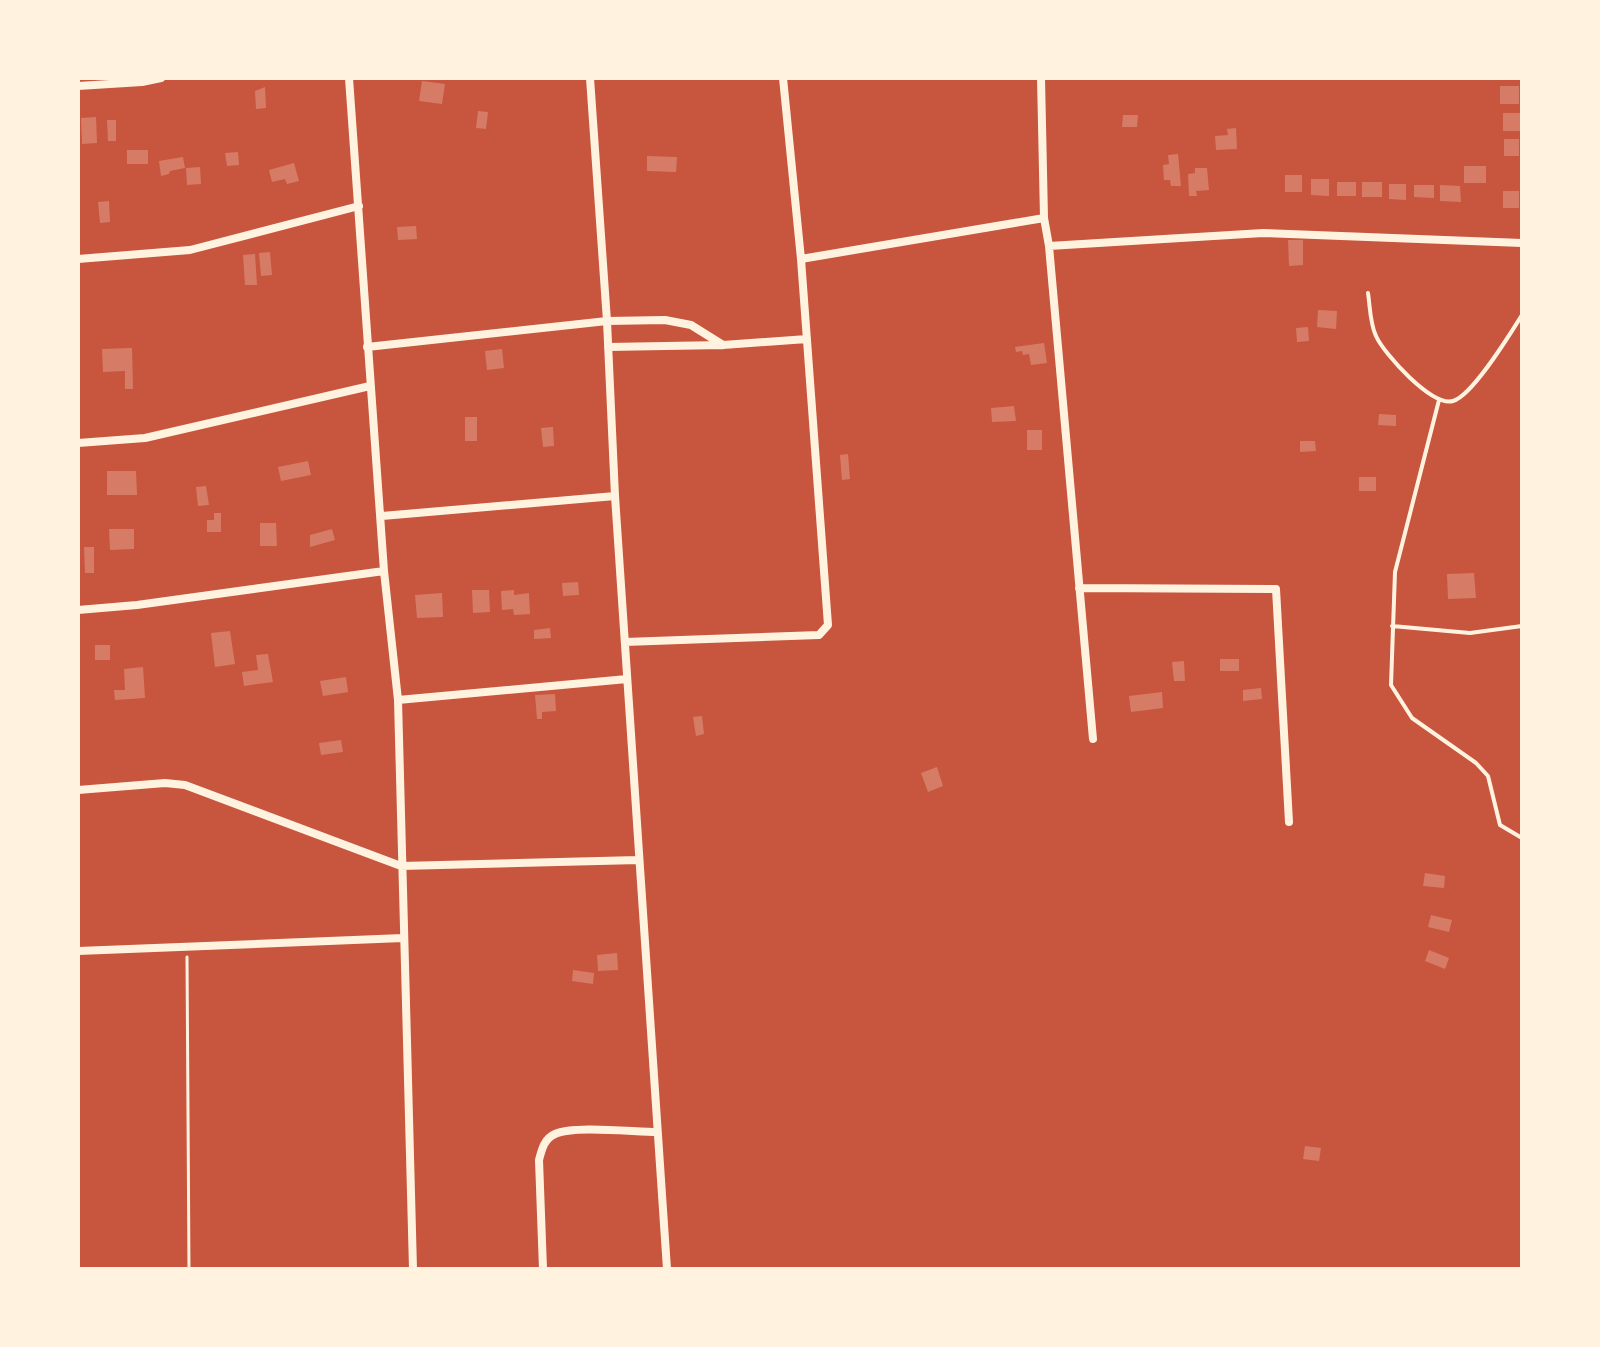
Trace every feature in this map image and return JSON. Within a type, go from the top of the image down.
[{"type":"street","points":[[78,86],[161,78]]},
{"type":"street","points":[[349,78],[384,571],[398,700],[413,1269]]},
{"type":"street","points":[[590,78],[667,1269]]},
{"type":"street","points":[[625,642],[819,635],[828,625],[801,259],[783,78]]},
{"type":"street","points":[[1041,78],[1044,218],[1093,739]]},
{"type":"street","points":[[78,259],[190,250],[359,206]]},
{"type":"street","points":[[801,259],[1044,218]]},
{"type":"street","points":[[1049,246],[1263,233],[1522,243]]},
{"type":"street","points":[[367,347],[607,321],[665,320],[691,325],[723,345]]},
{"type":"street","points":[[608,347],[723,345],[807,339]]},
{"type":"street","points":[[78,443],[145,438],[370,386]]},
{"type":"street","points":[[382,516],[615,496]]},
{"type":"street","points":[[78,610],[137,605],[384,571]]},
{"type":"street","points":[[1079,588],[1276,589],[1289,822]]},
{"type":"street","points":[[398,700],[627,679]]},
{"type":"street","points":[[78,790],[165,783],[185,785],[401,866],[639,860]]},
{"type":"street","points":[[78,951],[403,938]]},
{"type":"street","points":[[543,1269],[539,1160],[543,1144],[554,1134],[570,1131],[657,1132]]},
{"type":"lane","points":[[1368,293],[1374,333],[1388,356],[1439,400],[1452,401],[1462,395],[1499,354],[1522,315]]},
{"type":"lane","points":[[1439,400],[1395,572],[1391,685],[1412,718],[1476,763],[1488,776],[1500,825],[1522,838]]},
{"type":"lane","points":[[1392,626],[1470,633],[1522,626]]},
{"type":"path","points":[[187,946],[189,1269]]},
{"type":"building","points":[[422,81],[445,84],[442,104],[419,101]]},
{"type":"building","points":[[1500,86],[1519,86],[1519,104],[1500,104]]},
{"type":"building","points":[[265,87],[266,108],[256,109],[255,91]]},
{"type":"building","points":[[478,111],[488,112],[486,129],[476,128]]},
{"type":"building","points":[[1503,113],[1521,113],[1521,131],[1503,131]]},
{"type":"building","points":[[1123,115],[1138,115],[1137,127],[1122,127]]},
{"type":"building","points":[[96,117],[97,143],[82,144],[81,118]]},
{"type":"building","points":[[107,120],[116,120],[116,141],[108,141]]},
{"type":"building","points":[[1236,128],[1237,149],[1216,150],[1215,136],[1228,135],[1227,129]]},
{"type":"building","points":[[1504,139],[1519,139],[1519,156],[1504,156]]},
{"type":"building","points":[[127,150],[148,150],[148,164],[127,164]]},
{"type":"building","points":[[238,152],[239,165],[227,166],[225,153]]},
{"type":"building","points":[[1178,154],[1181,186],[1171,186],[1170,180],[1164,180],[1163,165],[1169,164],[1168,155]]},
{"type":"building","points":[[647,156],[677,157],[676,172],[647,171]]},
{"type":"building","points":[[183,157],[185,168],[161,176],[159,161]]},
{"type":"building","points":[[294,163],[299,181],[287,184],[285,179],[272,182],[269,170]]},
{"type":"building","points":[[1464,166],[1486,166],[1486,183],[1464,183]]},
{"type":"building","points":[[200,167],[201,184],[187,185],[186,168]]},
{"type":"building","points":[[1195,168],[1207,168],[1209,190],[1196,191],[1197,196],[1189,196],[1188,174],[1195,173]]},
{"type":"building","points":[[1285,175],[1302,175],[1302,192],[1285,192]]},
{"type":"building","points":[[1311,179],[1329,179],[1329,196],[1311,195]]},
{"type":"building","points":[[1337,182],[1356,182],[1356,196],[1337,196]]},
{"type":"building","points":[[1362,182],[1382,182],[1382,197],[1362,197]]},
{"type":"building","points":[[1389,184],[1406,184],[1406,200],[1389,199]]},
{"type":"building","points":[[1414,185],[1434,185],[1434,198],[1414,197]]},
{"type":"building","points":[[1440,185],[1460,186],[1461,202],[1440,201]]},
{"type":"building","points":[[1503,191],[1519,191],[1519,208],[1503,208]]},
{"type":"building","points":[[109,201],[110,222],[100,223],[98,202]]},
{"type":"building","points":[[416,226],[417,239],[398,240],[397,227]]},
{"type":"building","points":[[1288,240],[1303,240],[1303,265],[1289,266]]},
{"type":"building","points":[[270,252],[272,275],[261,276],[259,253]]},
{"type":"building","points":[[255,254],[257,285],[245,285],[243,255]]},
{"type":"building","points":[[1318,310],[1337,311],[1336,329],[1317,327]]},
{"type":"building","points":[[1308,327],[1309,341],[1297,342],[1296,328]]},
{"type":"building","points":[[1044,343],[1047,363],[1031,365],[1029,354],[1016,352],[1015,347]]},
{"type":"building","points":[[132,348],[133,389],[125,389],[125,371],[103,372],[102,349]]},
{"type":"building","points":[[502,349],[504,368],[487,370],[485,351]]},
{"type":"building","points":[[1014,406],[1016,421],[992,422],[991,408]]},
{"type":"building","points":[[1379,414],[1396,415],[1396,426],[1378,425]]},
{"type":"building","points":[[465,417],[477,417],[477,441],[465,441]]},
{"type":"building","points":[[553,427],[554,446],[543,447],[541,428]]},
{"type":"building","points":[[1027,430],[1042,430],[1042,450],[1027,450]]},
{"type":"building","points":[[1300,441],[1315,441],[1316,451],[1300,452]]},
{"type":"building","points":[[848,454],[850,479],[842,480],[840,455]]},
{"type":"building","points":[[308,461],[311,475],[281,481],[278,467]]},
{"type":"building","points":[[107,471],[136,471],[137,495],[107,495]]},
{"type":"building","points":[[1359,477],[1376,477],[1376,491],[1359,491]]},
{"type":"building","points":[[206,486],[209,505],[198,506],[196,487]]},
{"type":"building","points":[[214,513],[221,513],[221,532],[207,532],[207,520],[214,520]]},
{"type":"building","points":[[260,523],[276,523],[277,546],[260,546]]},
{"type":"building","points":[[109,529],[134,529],[134,549],[110,550]]},
{"type":"building","points":[[332,529],[335,540],[310,547],[310,535]]},
{"type":"building","points":[[84,547],[94,547],[94,573],[85,573]]},
{"type":"building","points":[[1474,573],[1476,598],[1448,599],[1447,574]]},
{"type":"building","points":[[578,582],[579,595],[563,596],[562,583]]},
{"type":"building","points":[[472,590],[489,590],[490,612],[473,613]]},
{"type":"building","points":[[514,590],[514,595],[529,593],[530,614],[514,615],[513,609],[502,610],[501,591]]},
{"type":"building","points":[[442,593],[443,617],[417,618],[415,595]]},
{"type":"building","points":[[550,628],[551,638],[534,639],[534,630]]},
{"type":"building","points":[[230,631],[235,664],[215,667],[211,633]]},
{"type":"building","points":[[95,645],[110,645],[110,660],[95,660]]},
{"type":"building","points":[[268,654],[273,682],[244,686],[242,672],[258,670],[256,655]]},
{"type":"building","points":[[1220,659],[1239,659],[1239,671],[1220,671]]},
{"type":"building","points":[[1184,661],[1185,681],[1174,681],[1172,662]]},
{"type":"building","points":[[143,667],[145,698],[115,700],[114,690],[125,690],[124,669]]},
{"type":"building","points":[[346,677],[348,692],[323,696],[320,681]]},
{"type":"building","points":[[1261,688],[1262,699],[1243,701],[1243,690]]},
{"type":"building","points":[[1162,692],[1163,708],[1131,712],[1129,696]]},
{"type":"building","points":[[555,694],[556,711],[542,712],[542,719],[537,719],[535,695]]},
{"type":"building","points":[[702,716],[704,734],[696,736],[693,717]]},
{"type":"building","points":[[341,740],[343,752],[321,755],[319,743]]},
{"type":"building","points":[[937,767],[943,786],[928,792],[921,773]]},
{"type":"building","points":[[1425,873],[1445,876],[1444,888],[1423,886]]},
{"type":"building","points":[[1431,915],[1452,920],[1449,932],[1428,927]]},
{"type":"building","points":[[1429,950],[1449,958],[1445,969],[1425,961]]},
{"type":"building","points":[[617,953],[618,970],[598,971],[597,955]]},
{"type":"building","points":[[573,970],[594,973],[593,984],[572,981]]},
{"type":"building","points":[[1305,1146],[1321,1148],[1319,1161],[1303,1159]]}]
